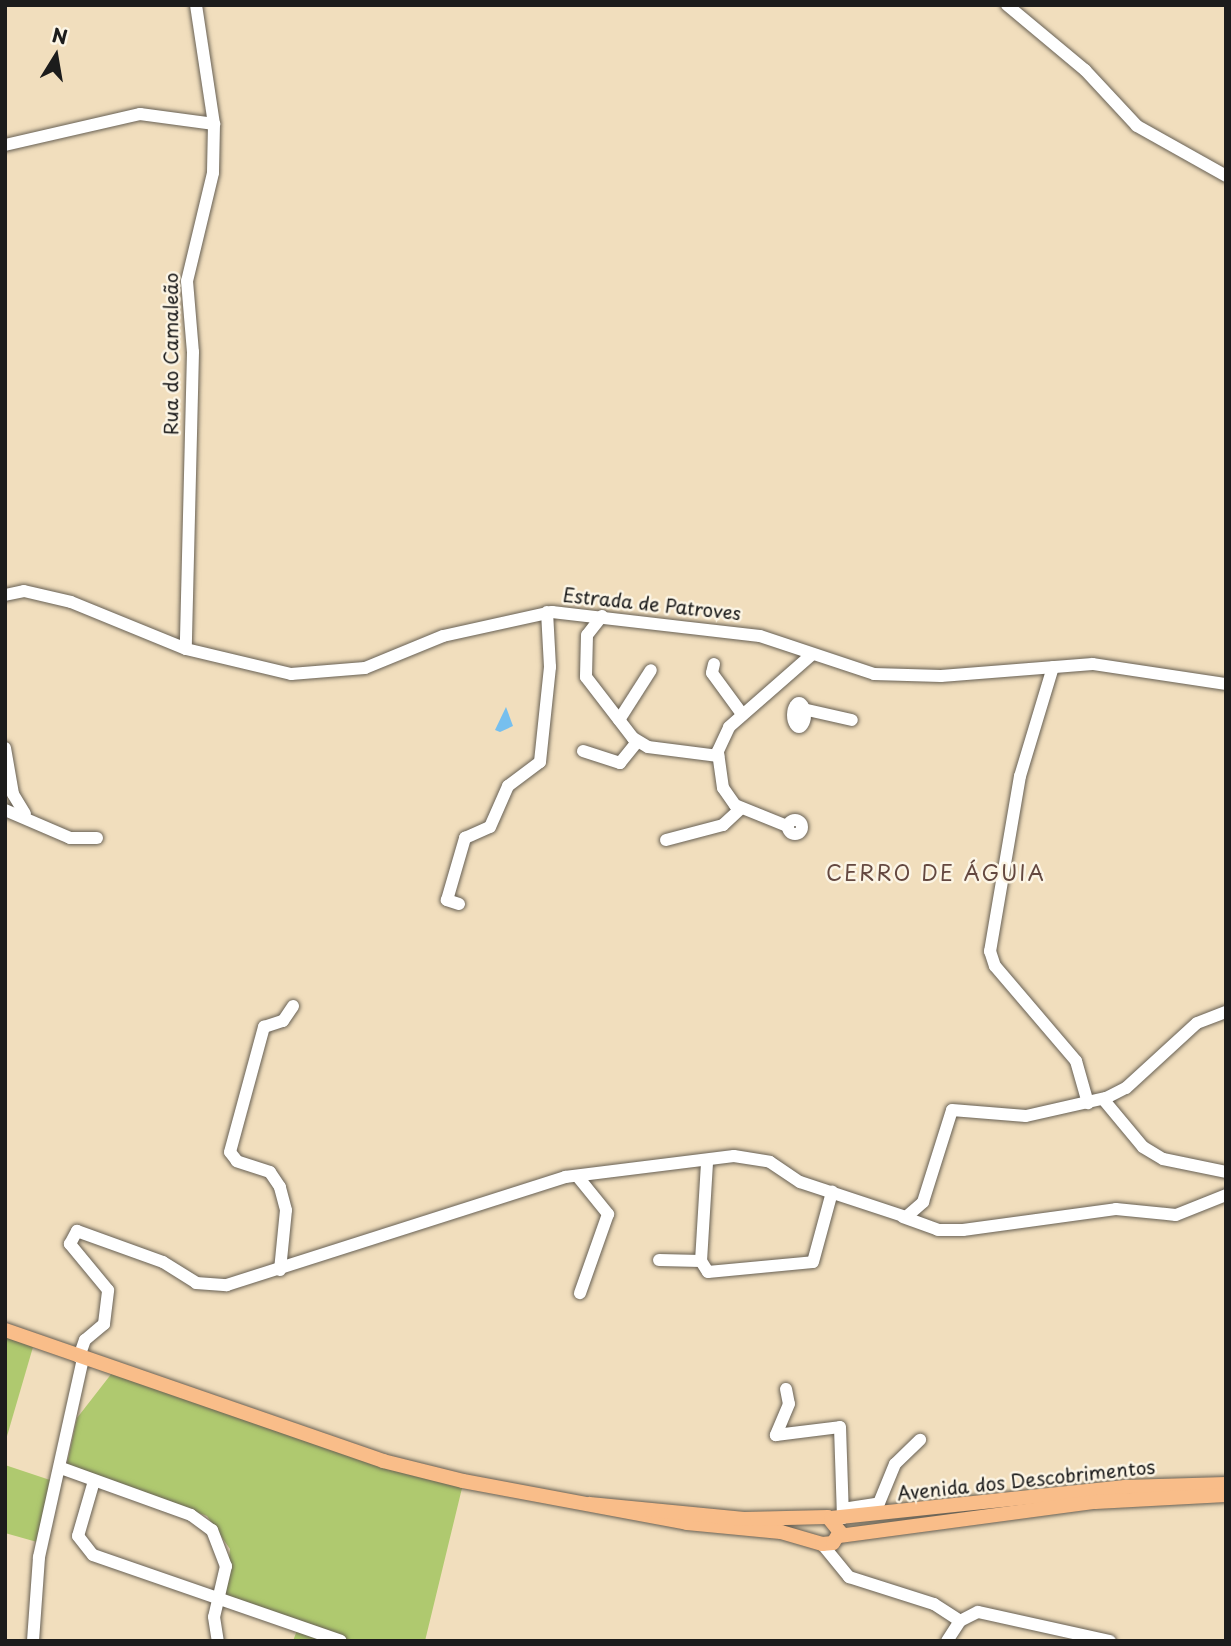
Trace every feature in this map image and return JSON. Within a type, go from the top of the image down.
[{"type":"main road","points":[[5,1330],[383,1461],[590,1504],[818,1542],[839,1536],[834,1516],[812,1527],[818,1542]]},
{"type":"main road","name":"Avenida dos Descobrimentos","points":[[590,1504],[744,1519],[834,1516],[1125,1487],[1226,1483]]},
{"type":"main road","name":"Avenida dos Descobrimentos","points":[[839,1536],[1095,1502],[1226,1495]]},
{"type":"street","name":"Rua do Camaleão","points":[[183,633],[191,586],[186,513],[192,480],[192,336],[187,281],[210,191],[215,124],[196,5]]},
{"type":"street","points":[[1007,5],[1085,70],[1137,126],[1226,176]]},
{"type":"street","points":[[5,145],[140,114],[215,124]]},
{"type":"street","name":"Estrada de Patroves","points":[[5,595],[24,591],[71,602],[186,649],[274,672],[344,672],[443,636],[547,612],[740,633],[787,646],[852,670],[918,677],[1053,667],[1112,666],[1226,684]]},
{"type":"street","points":[[459,904],[447,900],[465,838],[490,827],[508,786],[540,762],[550,667],[547,612]]},
{"type":"street","points":[[575,614],[587,635],[586,677],[637,742],[718,755]]},
{"type":"street","points":[[587,635],[602,616]]},
{"type":"street","points":[[171,643],[183,633],[186,649]]},
{"type":"street","points":[[787,646],[793,665]]},
{"type":"street","points":[[788,826],[740,810],[723,788],[718,755],[729,727],[778,688],[793,665],[810,656]]},
{"type":"street","points":[[1053,667],[1019,783],[990,951],[995,966],[1076,1061],[1088,1103]]},
{"type":"street","points":[[619,720],[651,670]]},
{"type":"street","points":[[708,670],[742,714]]},
{"type":"street","points":[[778,688],[798,707],[852,720]]},
{"type":"street","points":[[583,751],[620,763],[637,742]]},
{"type":"street","points":[[5,748],[9,782],[25,814]]},
{"type":"street","points":[[5,796],[9,782]]},
{"type":"street","points":[[5,810],[25,814],[70,838],[97,838]]},
{"type":"street","points":[[666,840],[723,825],[740,810]]},
{"type":"street","points":[[280,1270],[286,1210],[280,1187],[270,1172],[237,1161],[230,1152],[264,1027],[283,1021],[293,1006]]},
{"type":"street","points":[[916,1224],[952,1110],[1026,1116],[1103,1099],[1126,1088],[1197,1023],[1226,1012]]},
{"type":"street","points":[[1103,1099],[1143,1147],[1163,1159],[1226,1172]]},
{"type":"street","points":[[33,1641],[38,1557],[61,1468],[85,1340],[104,1324],[108,1290],[71,1244],[72,1234],[113,1242],[213,1286],[280,1270],[578,1177],[707,1163],[759,1159],[832,1192],[916,1224],[963,1230],[1116,1209],[1176,1215],[1226,1195]]},
{"type":"street","points":[[707,1163],[701,1261],[708,1272],[729,1273],[813,1262],[832,1192]]},
{"type":"street","points":[[578,1177],[608,1214],[580,1293]]},
{"type":"street","points":[[899,1216],[913,1215],[923,1202]]},
{"type":"street","points":[[659,1260],[701,1261]]},
{"type":"street","points":[[786,1389],[789,1404],[776,1435],[840,1427],[834,1516],[880,1503],[895,1464],[920,1440]]},
{"type":"street","points":[[61,1468],[203,1521],[223,1552],[218,1641]]},
{"type":"street","points":[[94,1481],[78,1522],[83,1548],[219,1600],[341,1641]]},
{"type":"street","points":[[818,1542],[844,1573],[934,1604],[960,1621]]},
{"type":"street","points":[[948,1639],[960,1621],[978,1612],[1110,1641]]},
{"type":"green space","points":[[5,1337],[33,1347],[5,1443]]},
{"type":"green space","points":[[112,1373],[463,1484],[425,1641],[293,1641],[299,1625],[225,1598],[230,1549],[207,1516],[67,1464],[77,1418]]},
{"type":"green space","points":[[5,1465],[53,1481],[37,1542],[5,1533]]},
{"type":"water","points":[[506,707],[513,726],[500,732],[495,730]]},
{"type":"district","name":"CERRO DE ÁGUIA","points":[[936,872]]}]
